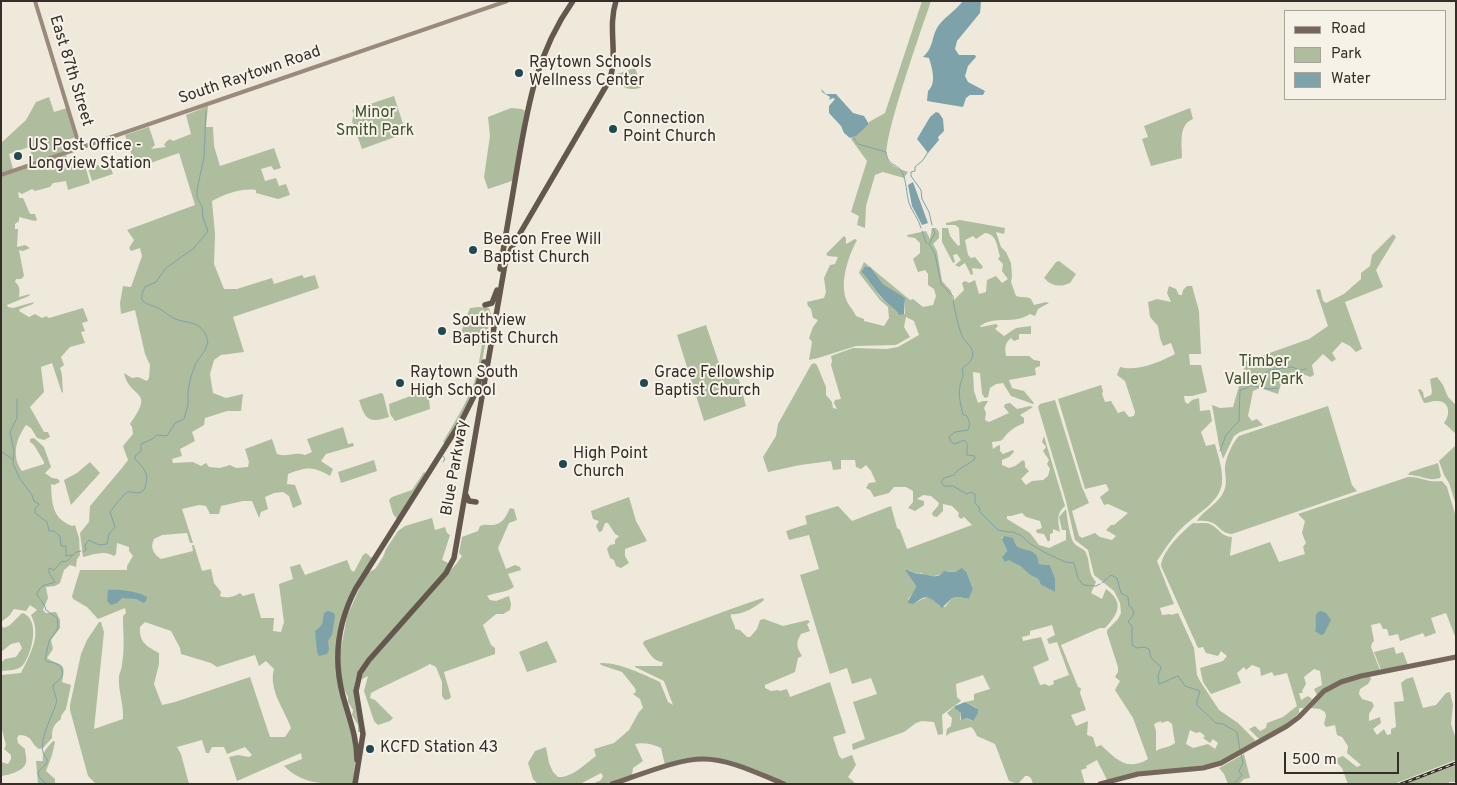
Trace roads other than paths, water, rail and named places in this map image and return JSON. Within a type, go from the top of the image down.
[{"type":"highway","name":"Blue Parkway","points":[[355,784],[356,742],[341,687],[338,665],[338,639],[343,619],[356,588],[470,407],[484,364],[534,80],[551,37],[572,1]]},
{"type":"highway","name":"Blue Parkway","points":[[355,784],[363,734],[356,696],[358,677],[364,665],[450,568],[456,553],[507,257],[609,81],[613,66],[611,20],[616,1]]},
{"type":"highway","points":[[466,495],[469,501],[476,502]]},
{"type":"main road","name":"East 87th Street","points":[[35,1],[80,148]]},
{"type":"main road","name":"South Raytown Road","points":[[1,175],[507,1]]},
{"type":"main road","points":[[1100,784],[1138,774],[1208,767],[1221,763],[1236,756],[1293,721],[1324,691],[1341,682],[1361,676],[1456,657]]},
{"type":"main road","points":[[612,784],[685,761],[703,759],[723,762],[784,784]]},
{"type":"water","points":[[963,1],[981,1],[980,13],[957,41],[955,49],[959,55],[975,55],[976,57],[968,66],[965,76],[968,82],[985,91],[983,95],[970,95],[966,98],[963,107],[927,101],[933,75],[929,58],[923,57],[929,50],[939,25]]},
{"type":"water","points":[[821,89],[826,94],[836,94],[853,113],[864,116],[869,124],[856,136],[850,138],[829,113],[829,106],[835,99],[829,100],[830,97],[822,92]]},
{"type":"water","points":[[936,112],[943,119],[944,131],[928,153],[917,139],[930,117]]},
{"type":"water","points":[[913,182],[928,223],[922,225],[912,206],[908,185]]},
{"type":"water","points":[[865,266],[870,267],[883,284],[905,298],[904,314],[899,315],[879,295],[861,272]]},
{"type":"water","points":[[1004,536],[1013,538],[1017,546],[1034,553],[1039,564],[1050,565],[1055,578],[1055,592],[1041,585],[1038,579],[1020,566],[1009,560],[1005,562],[1002,557],[1007,551],[1002,539]]},
{"type":"water","points":[[962,568],[967,573],[973,589],[969,599],[952,598],[942,608],[929,598],[923,598],[914,604],[908,603],[916,586],[905,570],[917,574],[938,576],[944,571],[955,572]]},
{"type":"water","points":[[108,590],[128,591],[147,597],[144,603],[136,599],[122,598],[117,603],[111,605],[107,601]]},
{"type":"water","points":[[328,611],[334,613],[335,616],[332,635],[328,641],[329,650],[327,654],[319,656],[315,631],[323,622],[324,613]]},
{"type":"water","points":[[1321,611],[1326,613],[1331,620],[1324,634],[1321,635],[1315,631],[1316,616]]},
{"type":"water","points":[[965,702],[978,709],[978,713],[973,721],[967,718],[961,720],[961,713],[955,709],[955,706]]},
{"type":"waterway","points":[[83,552],[86,550],[85,545],[89,540],[99,545],[107,544],[109,534],[115,527],[110,512],[126,493],[139,493],[144,490],[147,476],[142,466],[135,459],[135,456],[141,451],[141,444],[157,435],[167,436],[175,423],[184,419],[188,405],[191,376],[208,342],[205,333],[198,326],[175,319],[142,300],[145,287],[156,282],[166,268],[194,248],[208,231],[203,218],[202,207],[197,197],[204,157],[206,111]]},
{"type":"waterway","points":[[853,137],[858,144],[886,152],[891,163],[900,169],[905,180],[909,203],[921,228]]},
{"type":"waterway","points":[[928,152],[915,167],[915,171],[911,172],[911,176],[921,190],[922,199],[929,212],[932,225]]},
{"type":"waterway","points":[[933,229],[935,233],[929,244],[935,254],[941,284],[953,296],[961,334],[971,347],[973,354],[970,362],[962,369],[963,376],[959,389],[963,415],[966,415],[968,419],[969,428],[968,430],[955,432],[949,437],[951,442],[955,444],[964,440],[967,446],[967,455],[975,456],[974,460],[958,470],[954,475],[944,478],[941,482],[944,486],[953,486],[967,494],[971,492],[975,494],[975,503],[979,507],[980,512],[998,530],[1013,532],[1022,536],[1029,543],[1044,552],[1065,562],[1074,563],[1078,578],[1083,585],[1096,586],[1100,584]]},
{"type":"waterway","points":[[922,231],[927,243]]},
{"type":"waterway","points":[[1220,451],[1226,435],[1239,421],[1240,390],[1247,388],[1269,370],[1292,367],[1300,370],[1306,369]]},
{"type":"waterway","points":[[1249,385],[1269,389],[1278,388]]},
{"type":"waterway","points":[[17,399],[17,418],[10,432],[14,451],[13,464],[34,501],[39,504],[35,509],[35,513],[47,522],[49,531],[54,531],[60,536],[61,546],[66,546],[66,556],[72,555]]},
{"type":"waterway","points":[[1,451],[12,459]]},
{"type":"waterway","points":[[443,456],[445,459],[443,462]]},
{"type":"waterway","points":[[46,784],[39,777],[38,772],[47,763],[42,747],[45,732],[56,702],[53,685],[63,673],[59,665],[45,660],[49,641],[57,630],[58,625],[57,618],[46,610],[37,593],[42,586],[55,582],[49,573],[49,568],[54,570],[61,562],[67,561],[76,552],[81,551]]},
{"type":"waterway","points":[[1102,583],[1111,575],[1117,578],[1121,593],[1128,597],[1129,606],[1134,614],[1128,622],[1132,626],[1132,645],[1137,648],[1144,647],[1149,649],[1151,658],[1161,667],[1158,677],[1159,684],[1178,676],[1185,686],[1200,691],[1197,705],[1216,723],[1223,724],[1237,732],[1240,750]]},
{"type":"waterway","points":[[1234,784],[1242,775],[1239,771],[1243,763],[1241,754]]},
{"type":"railway","points":[[1401,784],[1456,763]]},
{"type":"place","name":"Raytown Schools Wellness Center","points":[[519,73]]},
{"type":"place","name":"Connection Point Church","points":[[613,129]]},
{"type":"place","name":"US Post Office - Longview Station","points":[[18,156]]},
{"type":"place","name":"Beacon Free Will Baptist Church","points":[[473,250]]},
{"type":"place","name":"Southview Baptist Church","points":[[442,331]]},
{"type":"place","name":"Raytown South High School","points":[[400,383]]},
{"type":"place","name":"Grace Fellowship Baptist Church","points":[[644,383]]},
{"type":"place","name":"High Point Church","points":[[563,464]]},
{"type":"place","name":"KCFD Station 43","points":[[370,749]]},
{"type":"park label","name":"Minor Smith Park","points":[[375,123]]},
{"type":"park label","name":"Timber Valley Park","points":[[1264,372]]}]
